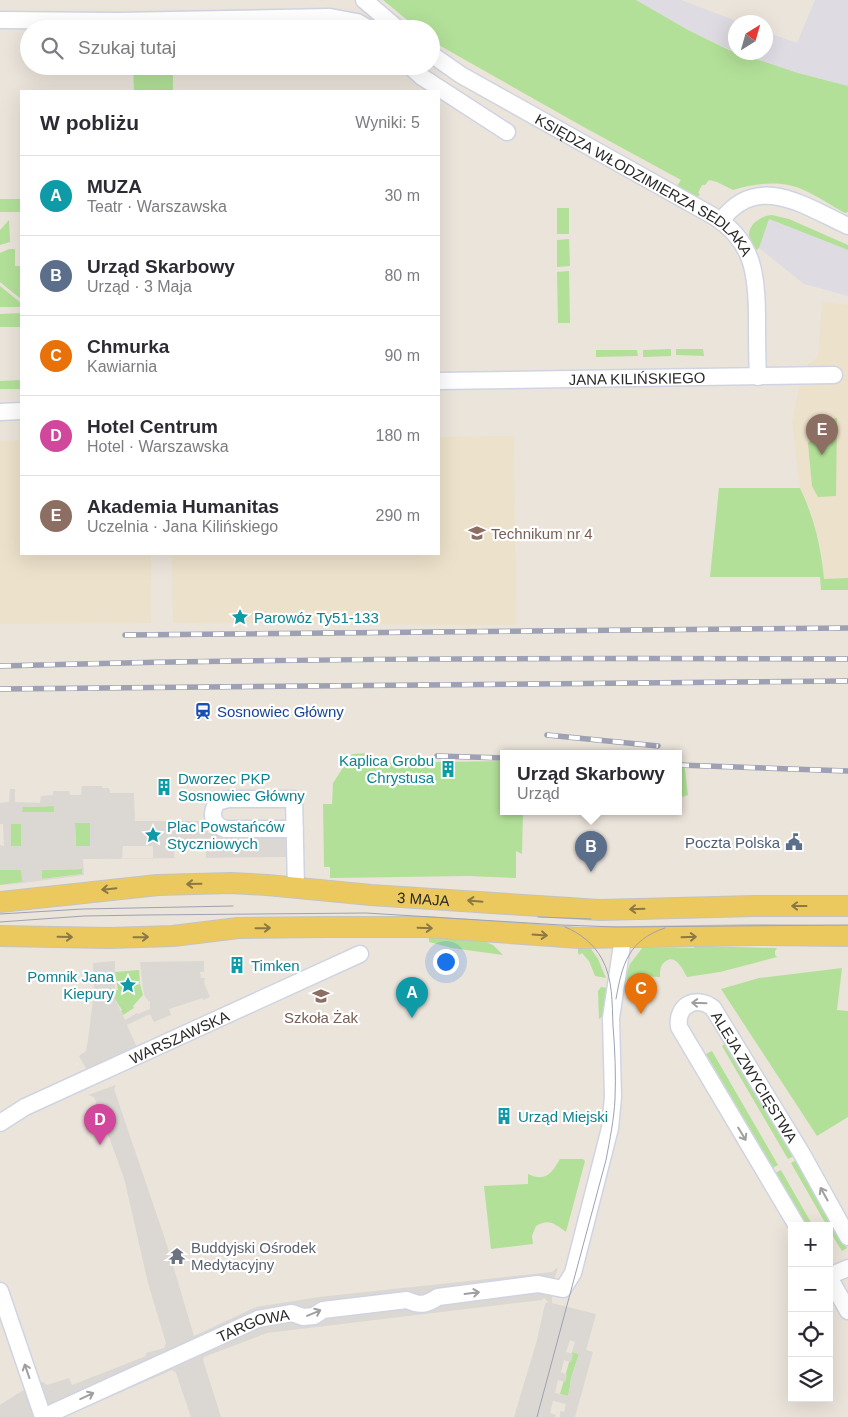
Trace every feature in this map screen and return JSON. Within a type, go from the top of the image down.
[{"type":"main road","name":"3 MAJA","points":[[0,902],[158,885],[232,883],[371,896],[600,910],[754,906],[848,906]]},
{"type":"main road","name":"3 MAJA","points":[[0,936],[109,938],[173,936],[238,928],[426,927],[564,937],[848,936]]},
{"type":"street","points":[[364,0],[387,20]]},
{"type":"street","points":[[170,20],[330,17],[346,20]]},
{"type":"street","points":[[0,20],[20,20]]},
{"type":"street","name":"KSIĘDZA WŁODZIMIERZA SEDLAKA","points":[[440,61],[461,76],[721,221],[734,232],[746,249],[755,274],[758,376]]},
{"type":"street","points":[[420,75],[507,132]]},
{"type":"street","points":[[721,221],[726,213],[737,203],[753,198],[770,196],[795,200],[848,226]]},
{"type":"street","name":"JANA KILIŃSKIEGO","points":[[440,381],[834,375]]},
{"type":"street","points":[[0,412],[20,412]]},
{"type":"street","points":[[295,829],[225,829],[219,826],[212,816],[217,802],[228,799],[294,799],[295,829],[296,888]]},
{"type":"street","name":"TARGOWA","points":[[43,1417],[192,1348],[258,1319],[273,1315],[292,1313],[303,1317],[314,1316],[323,1310],[406,1300],[418,1305],[428,1304],[438,1297],[538,1284],[562,1290],[573,1273],[610,1128],[613,1097],[611,1018],[623,938]]},
{"type":"street","name":"WARSZAWSKA","points":[[0,1122],[25,1106],[360,954]]},
{"type":"street","name":"ALEJA ZWYCIĘSTWA","points":[[795,1222],[679,1027],[679,1015],[688,1004],[702,1002],[713,1008],[802,1154],[848,1237]]},
{"type":"street","points":[[833,1275],[848,1268]]},
{"type":"street","points":[[833,1284],[848,1311]]},
{"type":"street","points":[[0,1291],[43,1417]]},
{"type":"shaded area","points":[[636,0],[681,0],[728,18],[728,49],[688,30]]},
{"type":"shaded area","points":[[815,0],[848,0],[848,86],[758,60],[773,60],[773,34],[797,43]]},
{"type":"shaded area","points":[[768,219],[848,250],[848,296],[804,284],[759,248]]},
{"type":"shaded area","points":[[822,302],[848,305],[848,578],[824,579],[822,554],[811,511],[800,488],[792,422],[803,368],[818,357]]},
{"type":"shaded area","name":"Technikum nr 4","points":[[514,436],[516,625],[173,623],[172,555],[440,555],[440,437]]},
{"type":"shaded area","points":[[20,440],[20,555],[151,555],[151,623],[0,624],[0,441]]},
{"type":"shaded area","name":"Plac Powstańców Styczniowych","points":[[82,786],[102,786],[102,788],[109,788],[110,793],[134,793],[135,821],[204,821],[206,822],[208,833],[227,833],[232,839],[272,838],[275,834],[284,834],[288,839],[288,857],[206,858],[206,846],[174,846],[174,858],[153,858],[153,846],[123,846],[122,859],[83,859],[84,875],[0,886],[22,882],[21,870],[0,870],[0,845],[4,846],[3,824],[0,824],[0,803],[9,802],[10,789],[15,789],[15,802],[40,803],[41,796],[53,795],[53,791],[69,791],[70,795],[81,795]],"holes":[[[54,806],[54,812],[22,812],[23,807]],[[75,823],[90,823],[90,846],[76,846]],[[11,824],[21,824],[21,846],[11,846]],[[82,869],[82,874],[42,879],[42,870]]]},
{"type":"shaded area","points":[[115,961],[115,999],[125,1020],[137,1013],[150,1009],[150,1002],[145,997],[143,989],[140,962],[204,961],[204,972],[200,972],[201,978],[205,978],[204,983],[210,997],[169,1009],[171,1015],[154,1022],[150,1014],[127,1025],[138,1050],[88,1072],[79,1056],[86,1051],[88,1040],[94,992],[93,963]]},
{"type":"shaded area","points":[[116,1085],[114,1089],[166,1242],[194,1336],[256,1307],[319,1297],[552,1272],[558,1267],[552,1288],[552,1303],[596,1314],[586,1350],[593,1352],[575,1417],[560,1417],[560,1411],[564,1412],[566,1404],[553,1401],[550,1413],[556,1415],[555,1417],[514,1417],[537,1340],[545,1304],[548,1302],[544,1298],[542,1300],[267,1333],[204,1357],[203,1360],[221,1417],[191,1417],[176,1373],[172,1370],[64,1417],[0,1417],[0,1405],[22,1391],[43,1382],[47,1385],[69,1378],[72,1385],[146,1356],[146,1353],[164,1348],[166,1343],[148,1283],[124,1178],[94,1097],[88,1095]],"holes":[[[570,1340],[575,1342],[572,1352],[579,1354],[571,1378],[568,1396],[555,1393],[558,1380],[565,1382],[567,1375],[561,1372],[564,1360],[571,1362],[573,1354],[566,1352]]]},
{"type":"green space","points":[[383,0],[636,0],[688,30],[728,50],[728,60],[759,60],[798,73],[848,86],[848,212],[845,213],[799,188],[780,184],[761,184],[733,190],[709,180],[705,185],[702,185],[698,197],[677,186],[681,180],[440,46],[440,20],[407,20]]},
{"type":"green space","points":[[133,75],[173,75],[173,90],[134,90]]},
{"type":"green space","points":[[0,199],[20,199],[20,212],[0,212]]},
{"type":"green space","points":[[557,208],[569,208],[569,234],[557,234]]},
{"type":"green space","points":[[772,215],[789,219],[848,245],[848,250],[769,219],[757,250],[752,243],[749,231],[753,224],[761,218]]},
{"type":"green space","points":[[9,220],[10,242],[0,245],[0,230]]},
{"type":"green space","points":[[569,239],[570,266],[557,267],[557,240]]},
{"type":"green space","points":[[9,249],[15,249],[15,266],[20,266],[20,298],[0,282],[0,253]]},
{"type":"green space","points":[[569,271],[570,323],[558,323],[557,272]]},
{"type":"green space","points":[[0,286],[20,302],[20,307],[0,307]]},
{"type":"green space","points":[[20,313],[20,327],[0,327],[0,314]]},
{"type":"green space","points":[[671,349],[671,356],[643,357],[643,350]]},
{"type":"green space","points":[[676,349],[703,349],[704,356],[676,355]]},
{"type":"green space","points":[[596,350],[637,350],[638,356],[596,357]]},
{"type":"green space","points":[[20,380],[20,389],[0,389],[0,381]]},
{"type":"green space","points":[[837,418],[836,496],[818,497],[812,486],[808,443],[826,420]]},
{"type":"green space","points":[[719,488],[800,488],[816,532],[824,579],[848,578],[848,590],[821,590],[820,577],[710,577]]},
{"type":"green space","points":[[368,753],[377,763],[500,761],[500,815],[523,815],[522,854],[516,851],[516,878],[468,876],[330,878],[330,867],[324,867],[323,804],[332,804],[333,783],[352,754]]},
{"type":"green space","points":[[682,762],[684,762],[688,795],[682,797]]},
{"type":"green space","points":[[54,806],[54,812],[22,812],[22,807]]},
{"type":"green space","points":[[75,823],[90,823],[90,846],[76,846]]},
{"type":"green space","points":[[11,824],[21,824],[21,846],[11,846]]},
{"type":"green space","points":[[83,869],[83,874],[42,879],[42,870]]},
{"type":"green space","points":[[0,870],[22,870],[22,882],[0,885]]},
{"type":"green space","points":[[429,937],[481,940],[493,945],[503,955],[452,948],[429,942]]},
{"type":"green space","points":[[589,946],[598,959],[606,978],[595,976],[589,961],[582,953],[579,955],[578,947]]},
{"type":"green space","points":[[695,946],[777,948],[775,955],[777,957],[720,972],[687,977],[679,964],[670,959],[661,966],[660,977],[641,976],[634,980],[624,981],[630,964],[643,947],[694,948]]},
{"type":"green space","points":[[842,968],[837,1010],[848,1011],[848,1117],[817,1136],[721,989],[759,978]]},
{"type":"green space","points":[[139,970],[140,983],[132,985],[131,982],[125,982],[125,988],[131,989],[132,986],[140,984],[143,995],[133,1006],[134,1008],[123,1015],[115,999],[116,990],[118,990],[115,972]]},
{"type":"green space","points":[[601,987],[608,988],[604,1015],[599,1019],[598,991]]},
{"type":"green space","points":[[727,1042],[794,1156],[788,1159],[722,1046]]},
{"type":"green space","points":[[712,1051],[778,1165],[773,1168],[706,1054]]},
{"type":"green space","points":[[560,1159],[583,1159],[585,1161],[566,1232],[555,1224],[545,1222],[536,1226],[532,1236],[533,1244],[491,1249],[484,1186],[528,1184],[528,1174],[544,1177],[554,1169]]},
{"type":"green space","points":[[796,1160],[832,1222],[825,1222],[791,1163]]},
{"type":"green space","points":[[781,1170],[811,1222],[804,1222],[775,1173]]},
{"type":"green space","points":[[833,1224],[847,1248],[842,1251],[833,1236]]},
{"type":"green space","points":[[572,1352],[579,1354],[571,1378],[568,1396],[560,1394]]},
{"type":"tram line","points":[[0,914],[83,909],[233,906]]},
{"type":"tram line","points":[[0,922],[84,916],[366,913],[617,927],[848,925]]},
{"type":"tram line","points":[[538,917],[591,919]]},
{"type":"tram line","points":[[537,1417],[606,1160],[615,1099],[612,1000],[606,967],[591,944],[576,932],[565,927]]},
{"type":"tram line","points":[[616,999],[621,975],[629,955],[643,939],[665,928]]},
{"type":"railway","points":[[125,635],[848,628]]},
{"type":"railway","points":[[0,666],[424,659],[848,659]]},
{"type":"railway","points":[[0,689],[848,681]]},
{"type":"railway","points":[[547,735],[658,746]]},
{"type":"railway","points":[[437,756],[500,758]]},
{"type":"railway","points":[[682,765],[848,771]]},
{"type":"place","name":"Akademia Humanitas","points":[[822,455]]},
{"type":"place","name":"Technikum nr 4","points":[[477,533]]},
{"type":"place","name":"Parowóz Ty51-133","points":[[240,617]]},
{"type":"place","name":"Sosnowiec Główny","points":[[203,711]]},
{"type":"place","name":"Kaplica Grobu Chrystusa","points":[[448,769]]},
{"type":"place","name":"Dworzec PKP Sosnowiec Główny","points":[[164,787]]},
{"type":"place","name":"Plac Powstańców Styczniowych","points":[[153,835]]},
{"type":"place","name":"Poczta Polska","points":[[794,842]]},
{"type":"place","name":"Urząd Skarbowy","points":[[591,872]]},
{"type":"place","name":"Timken","points":[[237,965]]},
{"type":"place","name":"Pomnik Jana Kiepury","points":[[128,985]]},
{"type":"place","name":"Szkoła Żak","points":[[321,996]]},
{"type":"place","name":"Chmurka","points":[[641,1014]]},
{"type":"place","name":"MUZA","points":[[412,1018]]},
{"type":"place","name":"Urząd Miejski","points":[[504,1116]]},
{"type":"place","name":"Hotel Centrum","points":[[100,1145]]},
{"type":"place","name":"Buddyjski Ośrodek Medytacyjny","points":[[177,1256]]}]
